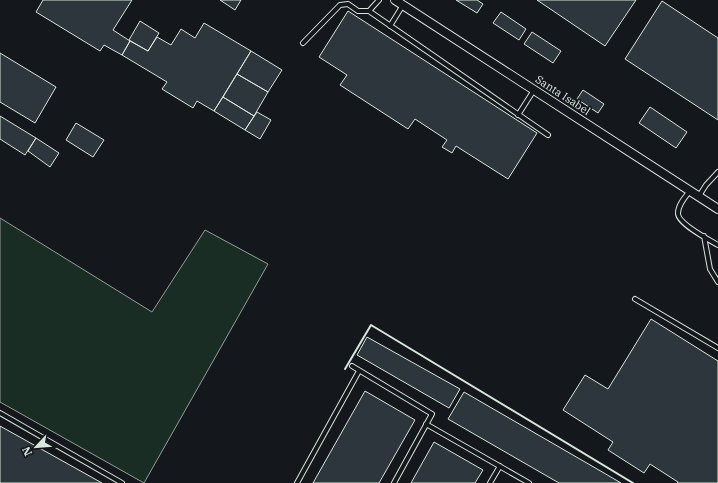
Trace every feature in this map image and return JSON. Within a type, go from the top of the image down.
[{"type":"street","name":"Santa Isabel","points":[[395,0],[718,209]]},
{"type":"lane","points":[[369,12],[379,0]]},
{"type":"lane","points":[[303,43],[340,5],[348,4],[358,11],[369,12],[548,135]]},
{"type":"lane","points":[[390,26],[403,5]]},
{"type":"lane","points":[[518,115],[534,90]]},
{"type":"lane","points":[[699,196],[706,185],[718,172]]},
{"type":"lane","points":[[690,191],[681,204],[678,213],[679,218],[694,230],[718,245]]},
{"type":"lane","points":[[704,236],[710,269],[718,282]]},
{"type":"lane","points":[[636,299],[718,348]]},
{"type":"lane","points":[[352,366],[432,414],[394,483]]},
{"type":"lane","points":[[297,483],[359,371]]},
{"type":"lane","points":[[0,413],[122,483]]},
{"type":"lane","points":[[426,424],[530,483]]},
{"type":"lane","points":[[490,483],[500,466]]},
{"type":"green space","points":[[0,218],[152,312],[205,230],[268,264],[144,483],[0,402]]},
{"type":"building","points":[[43,0],[132,0],[113,30],[130,41],[122,55],[104,45],[100,51],[36,12]]},
{"type":"building","points":[[220,0],[241,0],[235,10]]},
{"type":"building","points":[[456,0],[477,0],[483,4],[477,13]]},
{"type":"building","points":[[537,0],[636,0],[605,46]]},
{"type":"building","points":[[662,1],[718,38],[718,120],[625,59]]},
{"type":"building","points":[[348,11],[537,133],[508,179],[456,146],[452,153],[442,147],[447,140],[415,119],[408,129],[340,85],[347,75],[319,57]]},
{"type":"building","points":[[501,12],[526,29],[519,40],[493,23]]},
{"type":"building","points":[[140,21],[159,33],[148,51],[129,40]]},
{"type":"building","points":[[204,23],[251,51],[214,111],[197,101],[193,108],[162,89],[167,82],[122,55],[130,41],[148,51],[157,37],[171,45],[181,29],[195,38]]},
{"type":"building","points":[[532,32],[561,51],[553,63],[524,44]]},
{"type":"building","points":[[251,51],[282,70],[268,92],[237,74]]},
{"type":"building","points":[[0,53],[56,87],[35,123],[0,102]]},
{"type":"building","points":[[237,74],[268,92],[254,116],[223,97]]},
{"type":"building","points":[[583,90],[604,104],[598,113],[577,99]]},
{"type":"building","points":[[223,97],[254,116],[245,130],[214,111]]},
{"type":"building","points":[[650,107],[687,132],[676,148],[639,123]]},
{"type":"building","points":[[257,112],[271,120],[260,139],[245,130]]},
{"type":"building","points":[[0,116],[36,138],[25,155],[0,139]]},
{"type":"building","points":[[76,123],[104,140],[93,157],[66,140]]},
{"type":"building","points":[[36,138],[59,153],[50,167],[28,151]]},
{"type":"building","points":[[651,319],[718,361],[718,483],[677,483],[678,482],[650,464],[644,473],[608,450],[613,442],[563,410],[585,375],[608,389]]},
{"type":"building","points":[[367,337],[460,389],[449,408],[357,355]]},
{"type":"building","points":[[365,391],[415,420],[379,483],[313,483]]},
{"type":"building","points":[[464,392],[621,483],[559,483],[448,419]]},
{"type":"building","points":[[0,426],[102,483],[0,483]]},
{"type":"building","points":[[434,442],[483,470],[475,483],[411,483]]},
{"type":"wall","points":[[345,369],[371,325],[633,483]]}]
